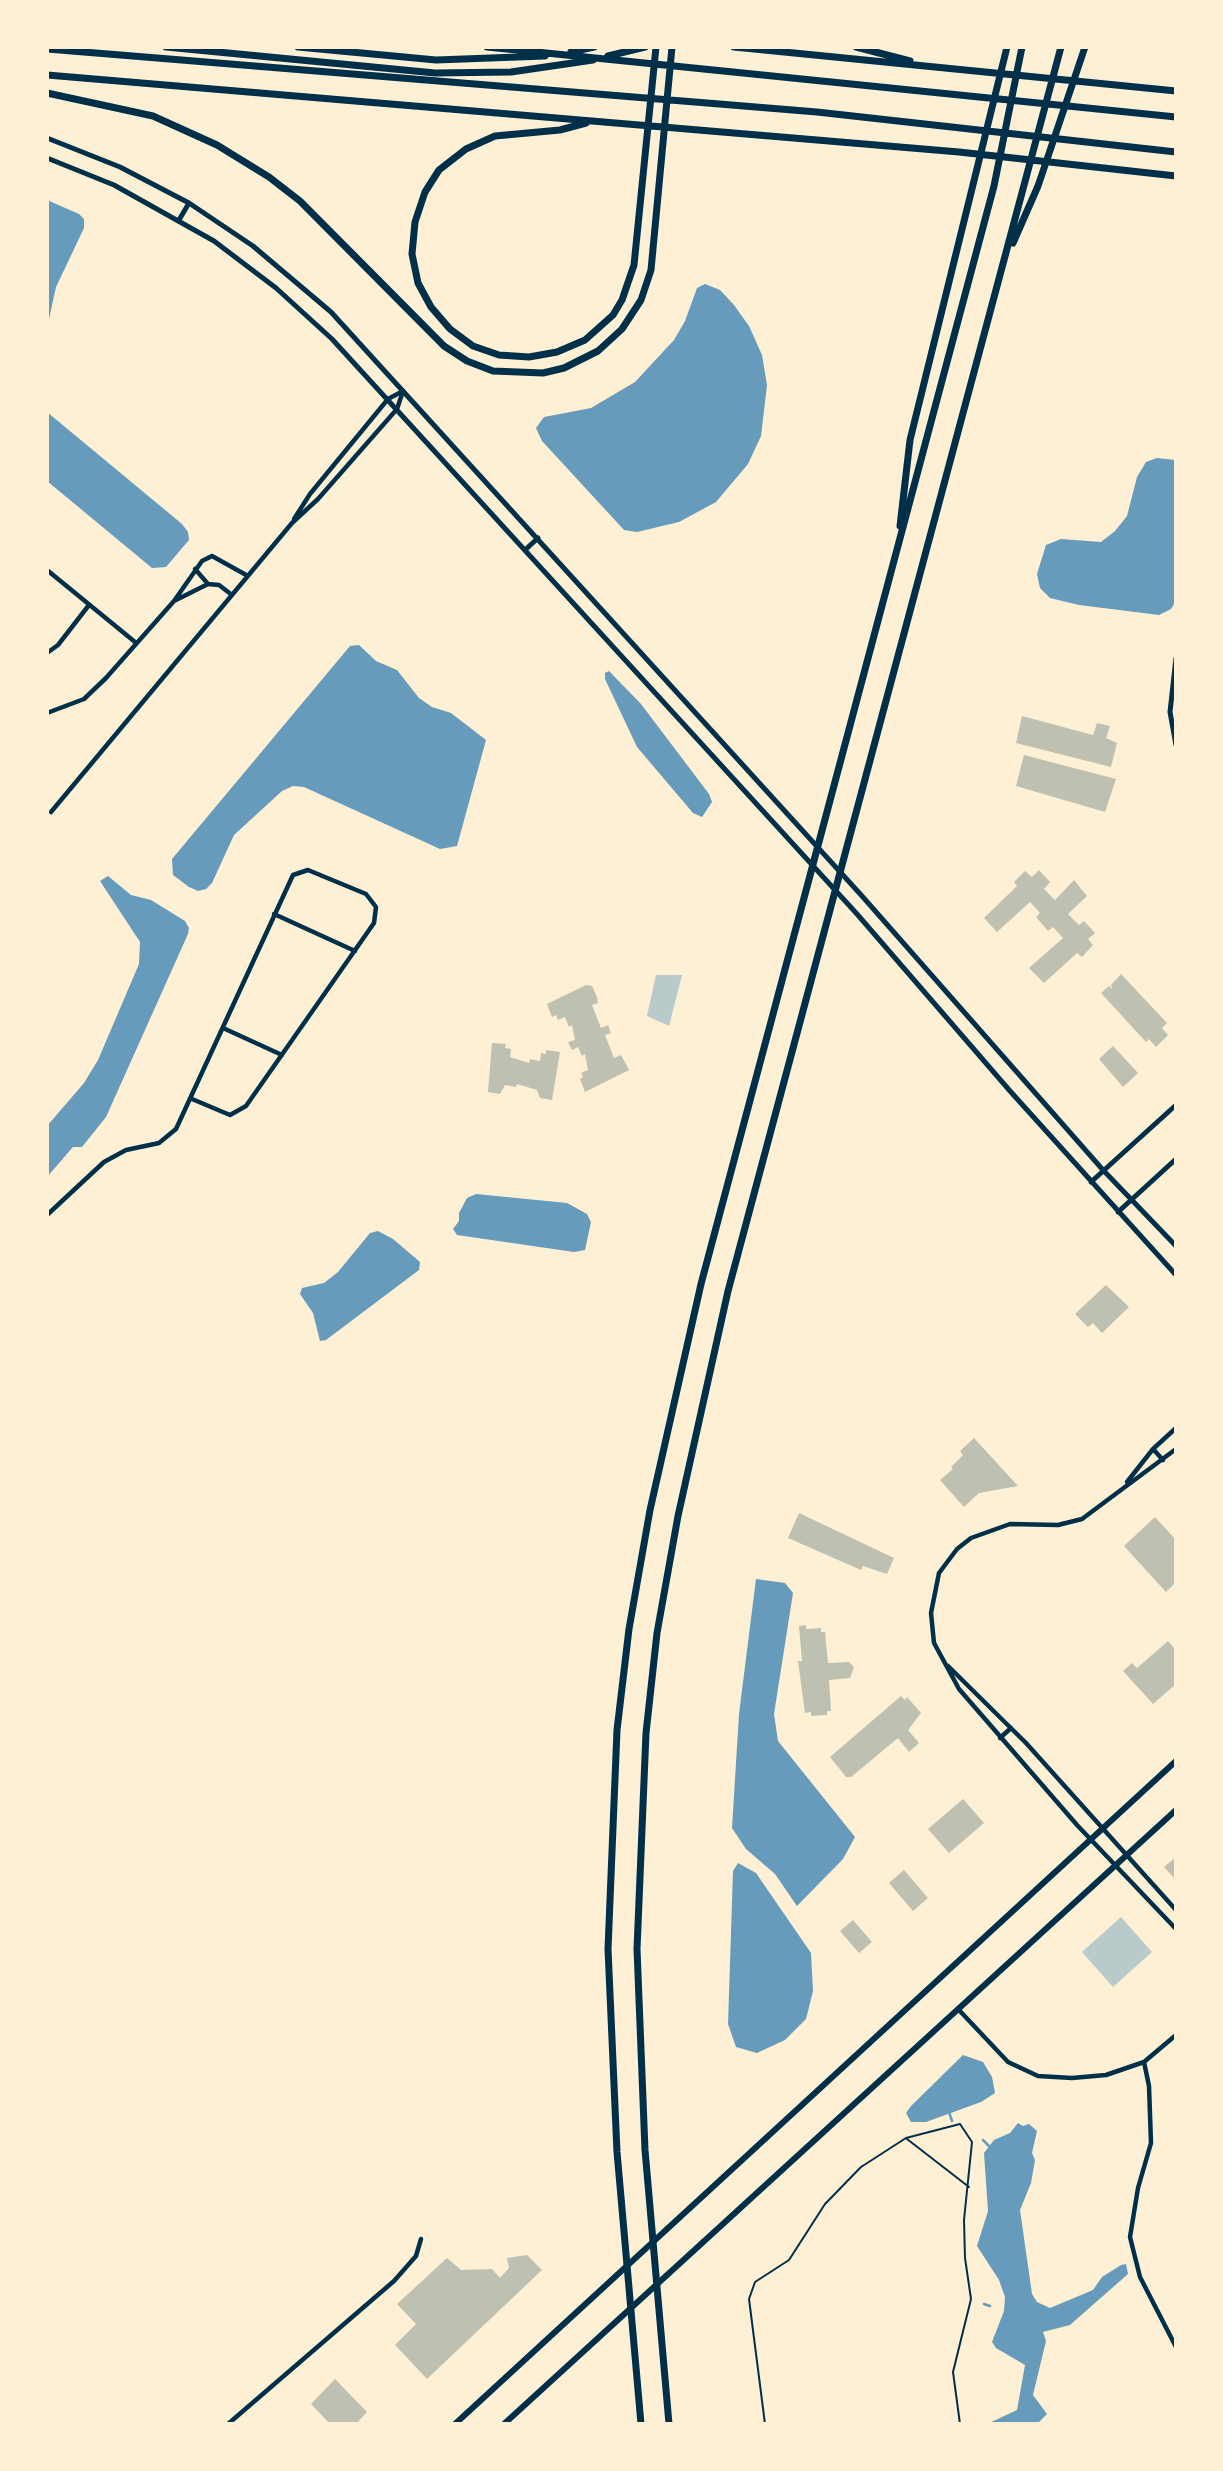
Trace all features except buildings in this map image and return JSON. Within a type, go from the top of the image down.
[{"type":"highway","points":[[166,47],[401,71],[511,72],[552,68],[645,47]]},
{"type":"highway","points":[[298,47],[401,58],[508,60],[594,47]]},
{"type":"highway","points":[[487,47],[1176,117]]},
{"type":"highway","points":[[593,121],[560,130],[495,136],[466,149],[439,170],[425,192],[415,222],[412,254],[418,283],[431,307],[450,329],[473,346],[499,355],[529,357],[557,352],[585,340],[612,315],[629,285],[635,265],[656,47]]},
{"type":"highway","points":[[47,93],[153,116],[241,159],[300,201],[444,346],[467,361],[507,373],[543,373],[581,361],[611,340],[633,314],[650,270],[672,47]]},
{"type":"highway","points":[[734,47],[1176,91]]},
{"type":"highway","points":[[856,47],[935,67]]},
{"type":"highway","points":[[669,2424],[645,2150],[637,1963],[645,1746],[657,1633],[683,1490],[728,1292],[1060,47]]},
{"type":"highway","points":[[1005,260],[1038,186],[1085,47]]},
{"type":"highway","points":[[47,49],[817,112],[1176,152]]},
{"type":"highway","points":[[897,551],[910,440],[1007,49]]},
{"type":"highway","points":[[641,2424],[617,2152],[608,1949],[617,1730],[629,1629],[650,1510],[701,1284],[994,186],[1021,51]]},
{"type":"highway","points":[[47,75],[959,152],[1176,176]]},
{"type":"main road","points":[[454,2424],[1176,1761]]},
{"type":"main road","points":[[504,2424],[1176,1810]]},
{"type":"street","points":[[47,138],[120,167],[188,203],[253,246],[308,289],[404,390],[862,896],[1130,1200],[1176,1246]]},
{"type":"street","points":[[47,158],[114,185],[179,220],[276,288],[332,339],[857,914],[1091,1182],[1174,1272]]},
{"type":"street","points":[[179,220],[188,203]]},
{"type":"street","points":[[292,523],[310,494],[388,398],[404,390]]},
{"type":"street","points":[[51,812],[292,523],[317,499],[397,409],[404,390]]},
{"type":"street","points":[[524,550],[538,538]]},
{"type":"street","points":[[47,713],[84,699],[174,601],[202,561],[212,556],[248,576]]},
{"type":"street","points":[[195,569],[208,584]]},
{"type":"street","points":[[47,570],[135,642]]},
{"type":"street","points":[[174,601],[208,584],[219,585],[232,595]]},
{"type":"street","points":[[572,600],[584,590]]},
{"type":"street","points":[[47,653],[58,646],[89,606]]},
{"type":"street","points":[[1176,658],[1170,712],[1176,745]]},
{"type":"street","points":[[47,1215],[114,1155],[159,1143],[167,1138],[181,1120],[293,875],[308,870],[366,894],[372,900],[376,916],[355,951],[238,1113],[222,1113],[192,1098]]},
{"type":"street","points":[[274,914],[355,951]]},
{"type":"street","points":[[223,1028],[282,1055]]},
{"type":"street","points":[[1091,1182],[1176,1105]]},
{"type":"street","points":[[1118,1212],[1176,1159]]},
{"type":"street","points":[[1124,1485],[1153,1449],[1176,1427]]},
{"type":"street","points":[[1153,1449],[1163,1460]]},
{"type":"street","points":[[1176,1449],[1124,1485],[1082,1519],[1058,1525],[1000,1526],[980,1533],[957,1549],[939,1573],[931,1604],[932,1633],[942,1660],[959,1689],[1090,1839],[1176,1929]]},
{"type":"street","points":[[942,1660],[1011,1728],[1176,1910]]},
{"type":"street","points":[[1000,1738],[1011,1728]]},
{"type":"street","points":[[958,2009],[1008,2062],[1038,2076],[1072,2078],[1107,2075],[1144,2062],[1176,2035]]},
{"type":"street","points":[[1144,2062],[1149,2086],[1151,2143],[1138,2188],[1130,2237],[1140,2277],[1176,2347]]},
{"type":"street","points":[[228,2424],[394,2281],[416,2256],[421,2239]]},
{"type":"lane","points":[[765,2424],[749,2299],[755,2281],[789,2260],[825,2204],[861,2166],[905,2138],[960,2124],[972,2142],[965,2239],[971,2299],[953,2372],[960,2424]]},
{"type":"lane","points":[[905,2138],[970,2188]]},
{"type":"shaded area","points":[[656,975],[682,975],[669,1026],[647,1016]]},
{"type":"shaded area","points":[[1121,1917],[1152,1952],[1113,1987],[1082,1952]]},
{"type":"water","points":[[47,200],[79,214],[84,219],[84,228],[56,287],[47,328]]},
{"type":"water","points":[[705,284],[720,290],[734,305],[749,326],[762,355],[767,385],[761,436],[748,464],[716,502],[679,522],[637,532],[624,530],[542,441],[536,428],[544,417],[591,408],[635,382],[674,340],[685,321],[697,288]]},
{"type":"water","points":[[47,412],[182,524],[188,532],[189,540],[166,567],[152,568],[47,481]]},
{"type":"water","points":[[1157,458],[1176,460],[1176,601],[1171,609],[1159,615],[1079,605],[1050,598],[1040,588],[1037,574],[1046,545],[1061,539],[1101,542],[1115,531],[1127,516],[1137,477],[1146,462]]},
{"type":"water","points":[[359,645],[376,661],[397,670],[419,698],[432,707],[451,713],[486,740],[457,846],[440,849],[304,787],[293,786],[282,791],[234,835],[212,883],[206,889],[198,891],[173,875],[172,859],[350,646]]},
{"type":"water","points":[[609,671],[641,704],[709,794],[712,802],[702,817],[693,813],[637,747],[605,679],[605,673]]},
{"type":"water","points":[[108,876],[131,895],[151,900],[185,921],[189,928],[188,934],[106,1117],[82,1147],[73,1147],[47,1177],[47,1126],[84,1083],[98,1060],[139,964],[140,942],[100,881]]},
{"type":"water","points":[[476,1194],[567,1203],[587,1214],[591,1222],[585,1250],[574,1252],[457,1235],[453,1229],[459,1221],[459,1213],[467,1198]]},
{"type":"water","points":[[378,1231],[393,1239],[420,1262],[419,1270],[326,1340],[320,1341],[313,1313],[300,1294],[302,1288],[324,1283],[338,1272],[370,1233]]},
{"type":"water","points":[[756,1579],[785,1583],[793,1593],[774,1714],[778,1741],[855,1837],[843,1859],[797,1906],[775,1874],[746,1849],[732,1828],[739,1714]]},
{"type":"water","points":[[738,1863],[756,1873],[811,1953],[813,1991],[806,2019],[785,2040],[757,2053],[736,2047],[728,2024],[733,1871]]},
{"type":"water","points":[[963,2055],[983,2062],[992,2077],[995,2093],[981,2102],[926,2122],[911,2122],[906,2113],[911,2106]]},
{"type":"water","points":[[1018,2123],[1023,2126],[1029,2124],[1037,2131],[1032,2153],[1035,2160],[1031,2183],[1020,2210],[1032,2294],[1037,2302],[1050,2308],[1093,2290],[1102,2277],[1121,2265],[1126,2264],[1128,2274],[1070,2325],[1043,2332],[1046,2341],[1033,2395],[1047,2414],[1037,2424],[987,2424],[1017,2410],[1025,2365],[996,2348],[992,2342],[1004,2311],[1005,2297],[999,2280],[977,2246],[988,2211],[984,2153],[994,2140],[1010,2133]]},
{"type":"waterway","points":[[949,2112],[952,2121]]},
{"type":"waterway","points":[[983,2140],[989,2146]]},
{"type":"waterway","points":[[984,2304],[990,2306]]}]
